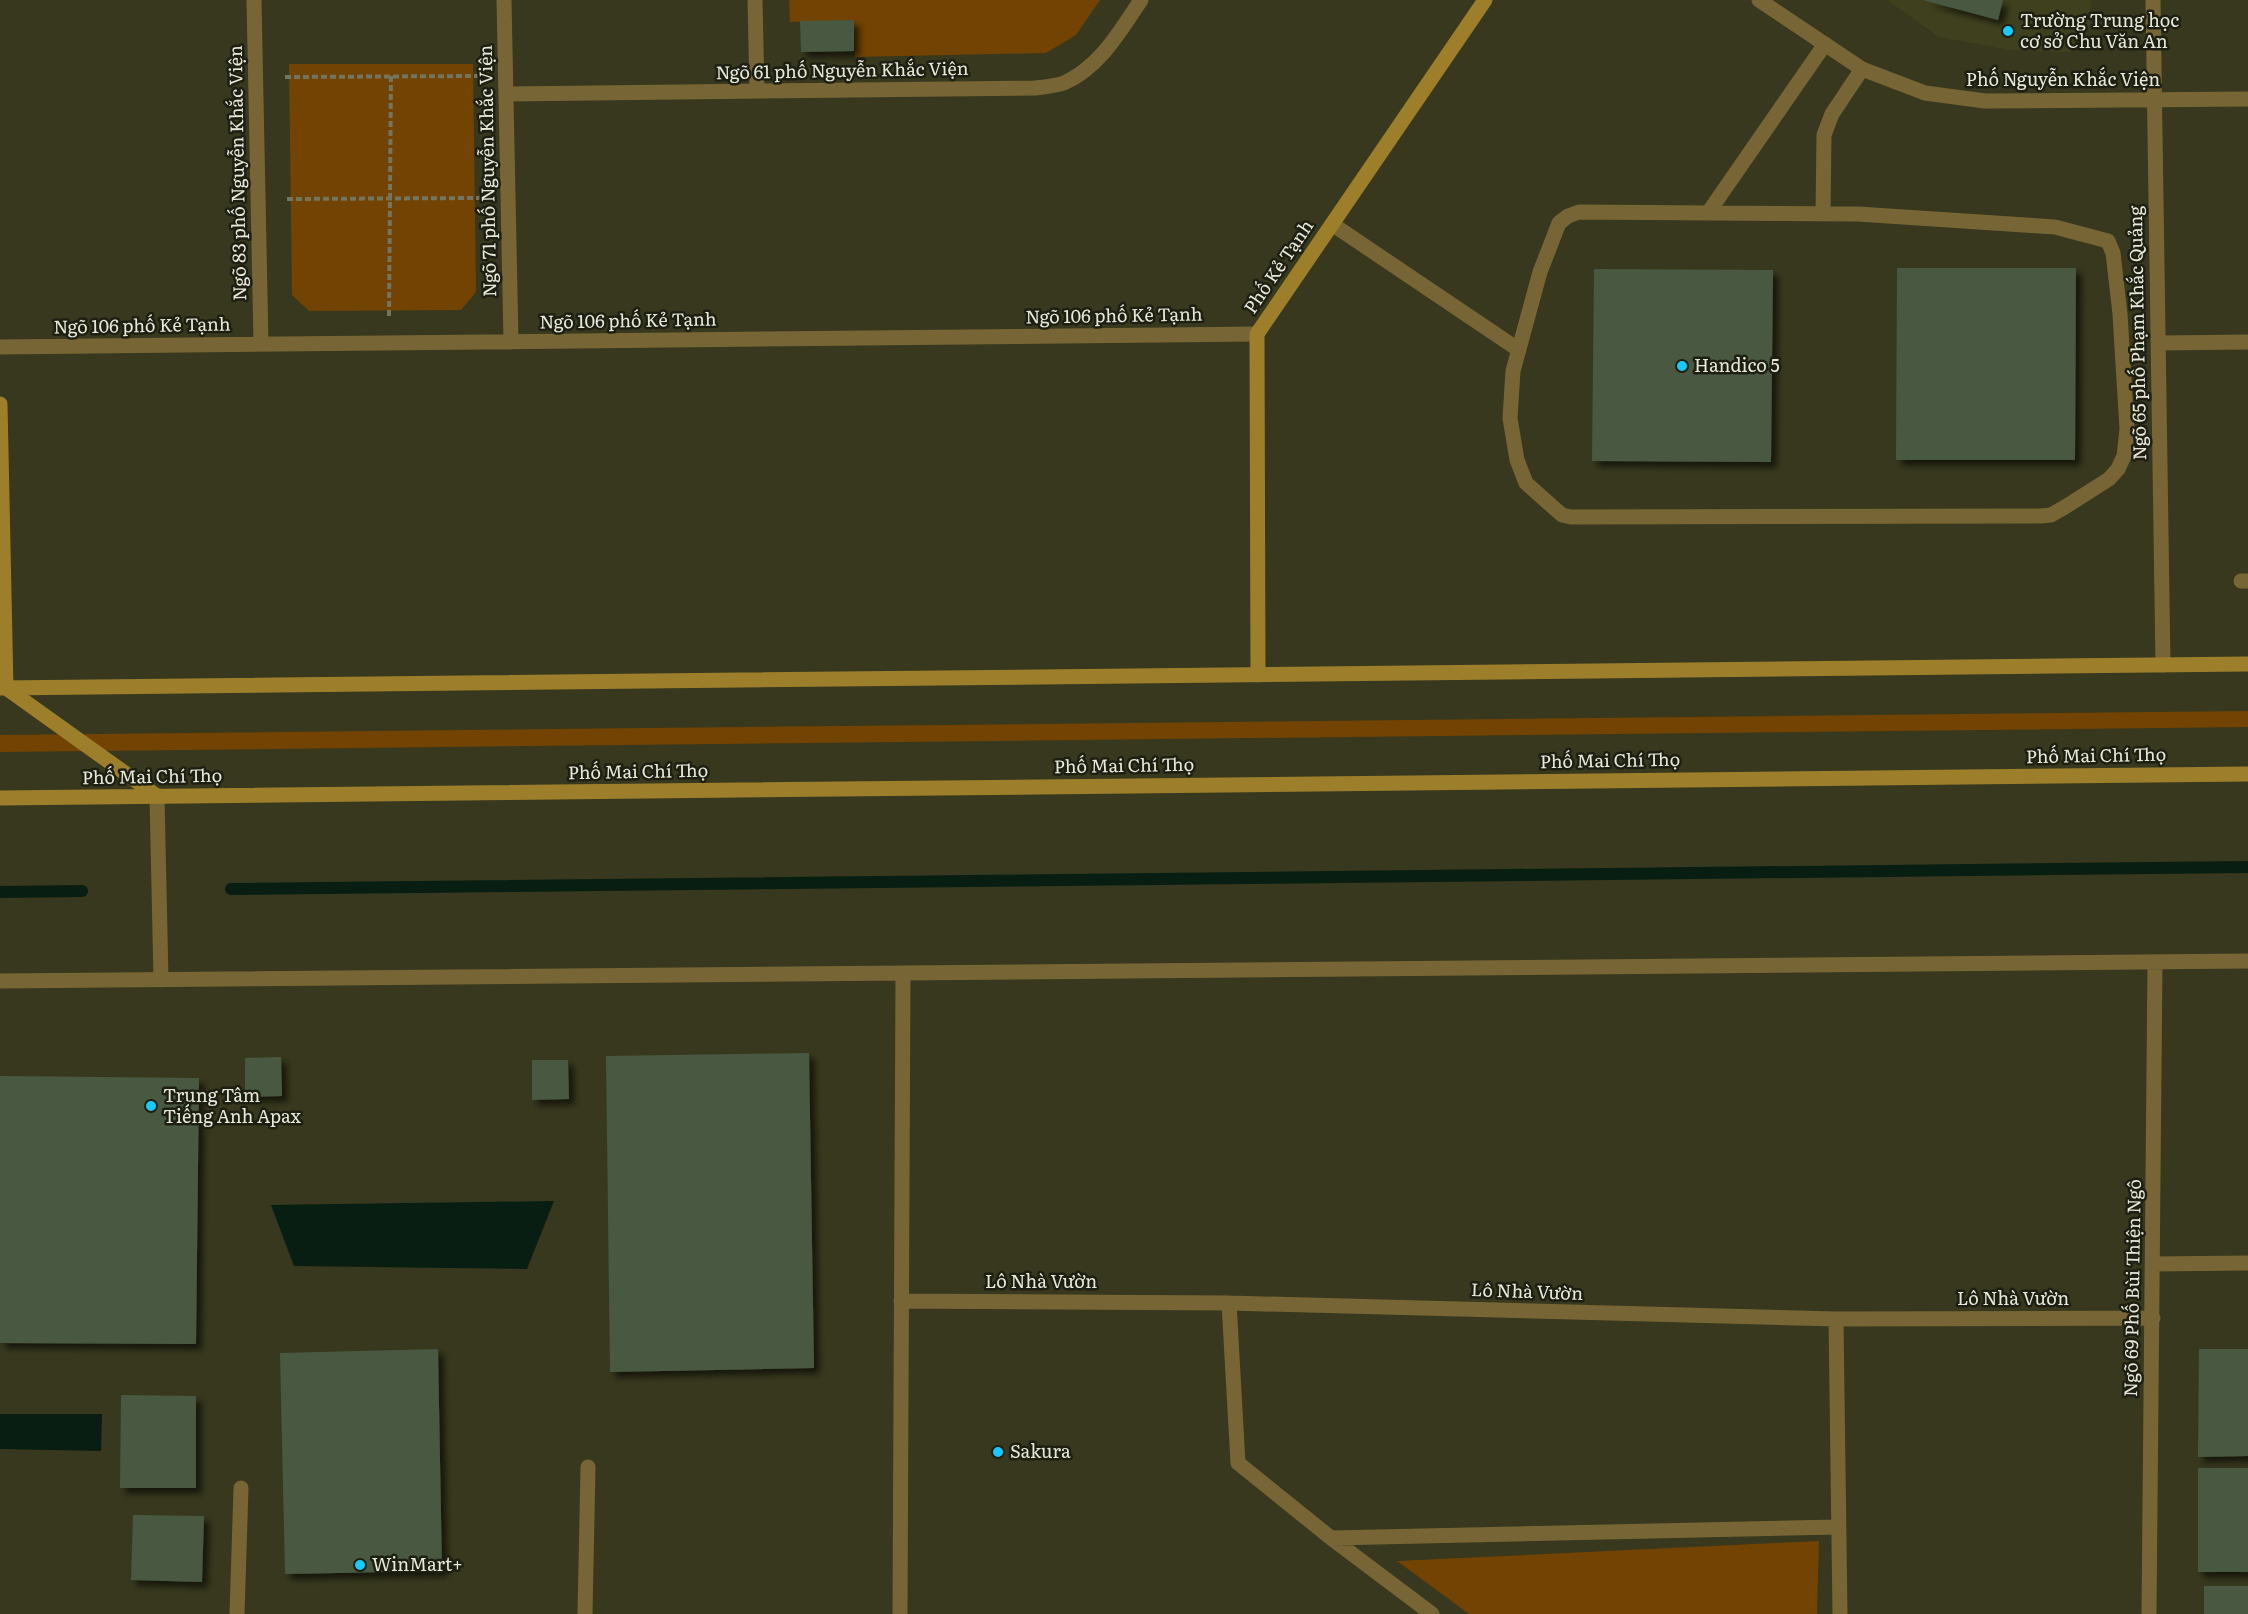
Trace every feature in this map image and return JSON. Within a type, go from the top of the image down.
[{"type":"main road","name":"Phố Kẻ Tạnh","points":[[1258,675],[1257,334],[1485,0]]},
{"type":"main road","points":[[0,404],[3,688]]},
{"type":"main road","points":[[3,688],[2248,664]]},
{"type":"main road","points":[[3,688],[158,796]]},
{"type":"main road","name":"Phố Mai Chí Thọ","points":[[0,798],[2248,774]]},
{"type":"street","name":"Ngõ 83 phố Nguyễn Khắc Viện","points":[[254,0],[261,344]]},
{"type":"street","name":"Ngõ 71 phố Nguyễn Khắc Viện","points":[[504,0],[511,342]]},
{"type":"street","points":[[755,0],[757,91]]},
{"type":"street","name":"Ngõ 61 phố Nguyễn Khắc Viện","points":[[506,94],[1035,88],[1063,83],[1087,69],[1107,50],[1141,0]]},
{"type":"street","name":"Phố Nguyễn Khắc Viện","points":[[1760,0],[1862,69],[1925,93],[1985,101],[2248,99]]},
{"type":"street","name":"Ngõ 65 phố Phạm Khắc Quảng","points":[[2153,0],[2163,665]]},
{"type":"street","points":[[1708,213],[1825,44]]},
{"type":"street","points":[[1823,214],[1824,135],[1832,114],[1862,69]]},
{"type":"street","points":[[1579,212],[1823,214],[1858,214],[2055,227],[2108,241],[2113,253],[2120,314],[2127,429],[2124,456],[2113,475],[2065,507],[2050,515],[2041,516],[1571,517],[1562,515],[1526,483],[1517,460],[1510,418],[1513,371],[1540,272],[1559,224],[1568,216],[1579,212]]},
{"type":"street","points":[[1332,224],[1519,350]]},
{"type":"street","name":"Ngõ 106 phố Kẻ Tạnh","points":[[0,347],[1257,334]]},
{"type":"street","points":[[2158,343],[2248,342]]},
{"type":"street","points":[[158,796],[161,980]]},
{"type":"street","points":[[0,981],[2248,961]]},
{"type":"street","name":"Ngõ 69 Phố Bùi Thiện Ngô","points":[[2149,1614],[2155,962]]},
{"type":"street","points":[[900,1614],[903,974]]},
{"type":"street","points":[[2153,1264],[2248,1263]]},
{"type":"street","name":"Lô Nhà Vườn","points":[[901,1301],[1229,1303],[1836,1319],[2153,1318]]},
{"type":"street","points":[[1229,1303],[1238,1463],[1331,1538],[1432,1614]]},
{"type":"street","points":[[1836,1319],[1840,1614]]},
{"type":"street","points":[[585,1614],[588,1467]]},
{"type":"street","points":[[237,1614],[241,1488]]},
{"type":"street","points":[[1331,1538],[1838,1527]]},
{"type":"path","points":[[281,77],[480,75]]},
{"type":"path","points":[[389,320],[391,76]]},
{"type":"path","points":[[283,199],[482,198]]},
{"type":"shaded area","points":[[789,0],[1100,0],[1076,35],[1046,53],[855,57],[854,20],[790,22]]},
{"type":"shaded area","name":"Trường Trung học cơ sở Chu Văn An","points":[[1887,0],[2091,0],[2090,24],[2071,52],[2011,50],[1939,37]]},
{"type":"shaded area","points":[[289,64],[473,64],[476,292],[461,310],[309,311],[292,295]]},
{"type":"shaded area","points":[[2248,711],[2248,727],[0,752],[0,735]]},
{"type":"shaded area","points":[[554,1201],[527,1269],[294,1266],[271,1205]]},
{"type":"shaded area","points":[[0,1414],[102,1414],[101,1451],[0,1449]]},
{"type":"shaded area","points":[[1819,1541],[1817,1614],[1469,1614],[1397,1561]]},
{"type":"building","points":[[1923,0],[2003,0],[1998,20]]},
{"type":"building","points":[[854,20],[854,51],[801,52],[800,21]]},
{"type":"building","points":[[1897,268],[2076,268],[2075,460],[1896,460]]},
{"type":"building","name":"Handico 5","points":[[1594,269],[1773,270],[1771,462],[1592,461]]},
{"type":"building","points":[[809,1053],[814,1368],[610,1372],[606,1056]]},
{"type":"building","points":[[281,1057],[282,1096],[245,1097],[245,1058]]},
{"type":"building","points":[[532,1060],[568,1060],[569,1099],[532,1100]]},
{"type":"building","points":[[0,1076],[199,1078],[196,1344],[0,1343]]},
{"type":"building","points":[[438,1349],[442,1571],[285,1574],[280,1353]]},
{"type":"building","points":[[2199,1349],[2248,1349],[2248,1456],[2198,1457]]},
{"type":"building","points":[[121,1395],[196,1396],[196,1488],[120,1488]]},
{"type":"building","points":[[2198,1468],[2248,1468],[2248,1572],[2198,1572]]},
{"type":"building","points":[[133,1515],[204,1516],[202,1582],[131,1580]]},
{"type":"building","points":[[2204,1586],[2248,1586],[2248,1614],[2204,1614]]},
{"type":"waterway","points":[[231,889],[2248,867]]},
{"type":"waterway","points":[[0,892],[82,891]]},
{"type":"place","name":"Trường Trung học cơ sở Chu Văn An","points":[[2008,31]]},
{"type":"place","name":"Handico 5","points":[[1682,366]]},
{"type":"place","name":"Trung Tâm Tiếng Anh Apax","points":[[151,1106]]},
{"type":"place","name":"Sakura","points":[[998,1452]]},
{"type":"place","name":"WinMart+","points":[[360,1565]]}]
